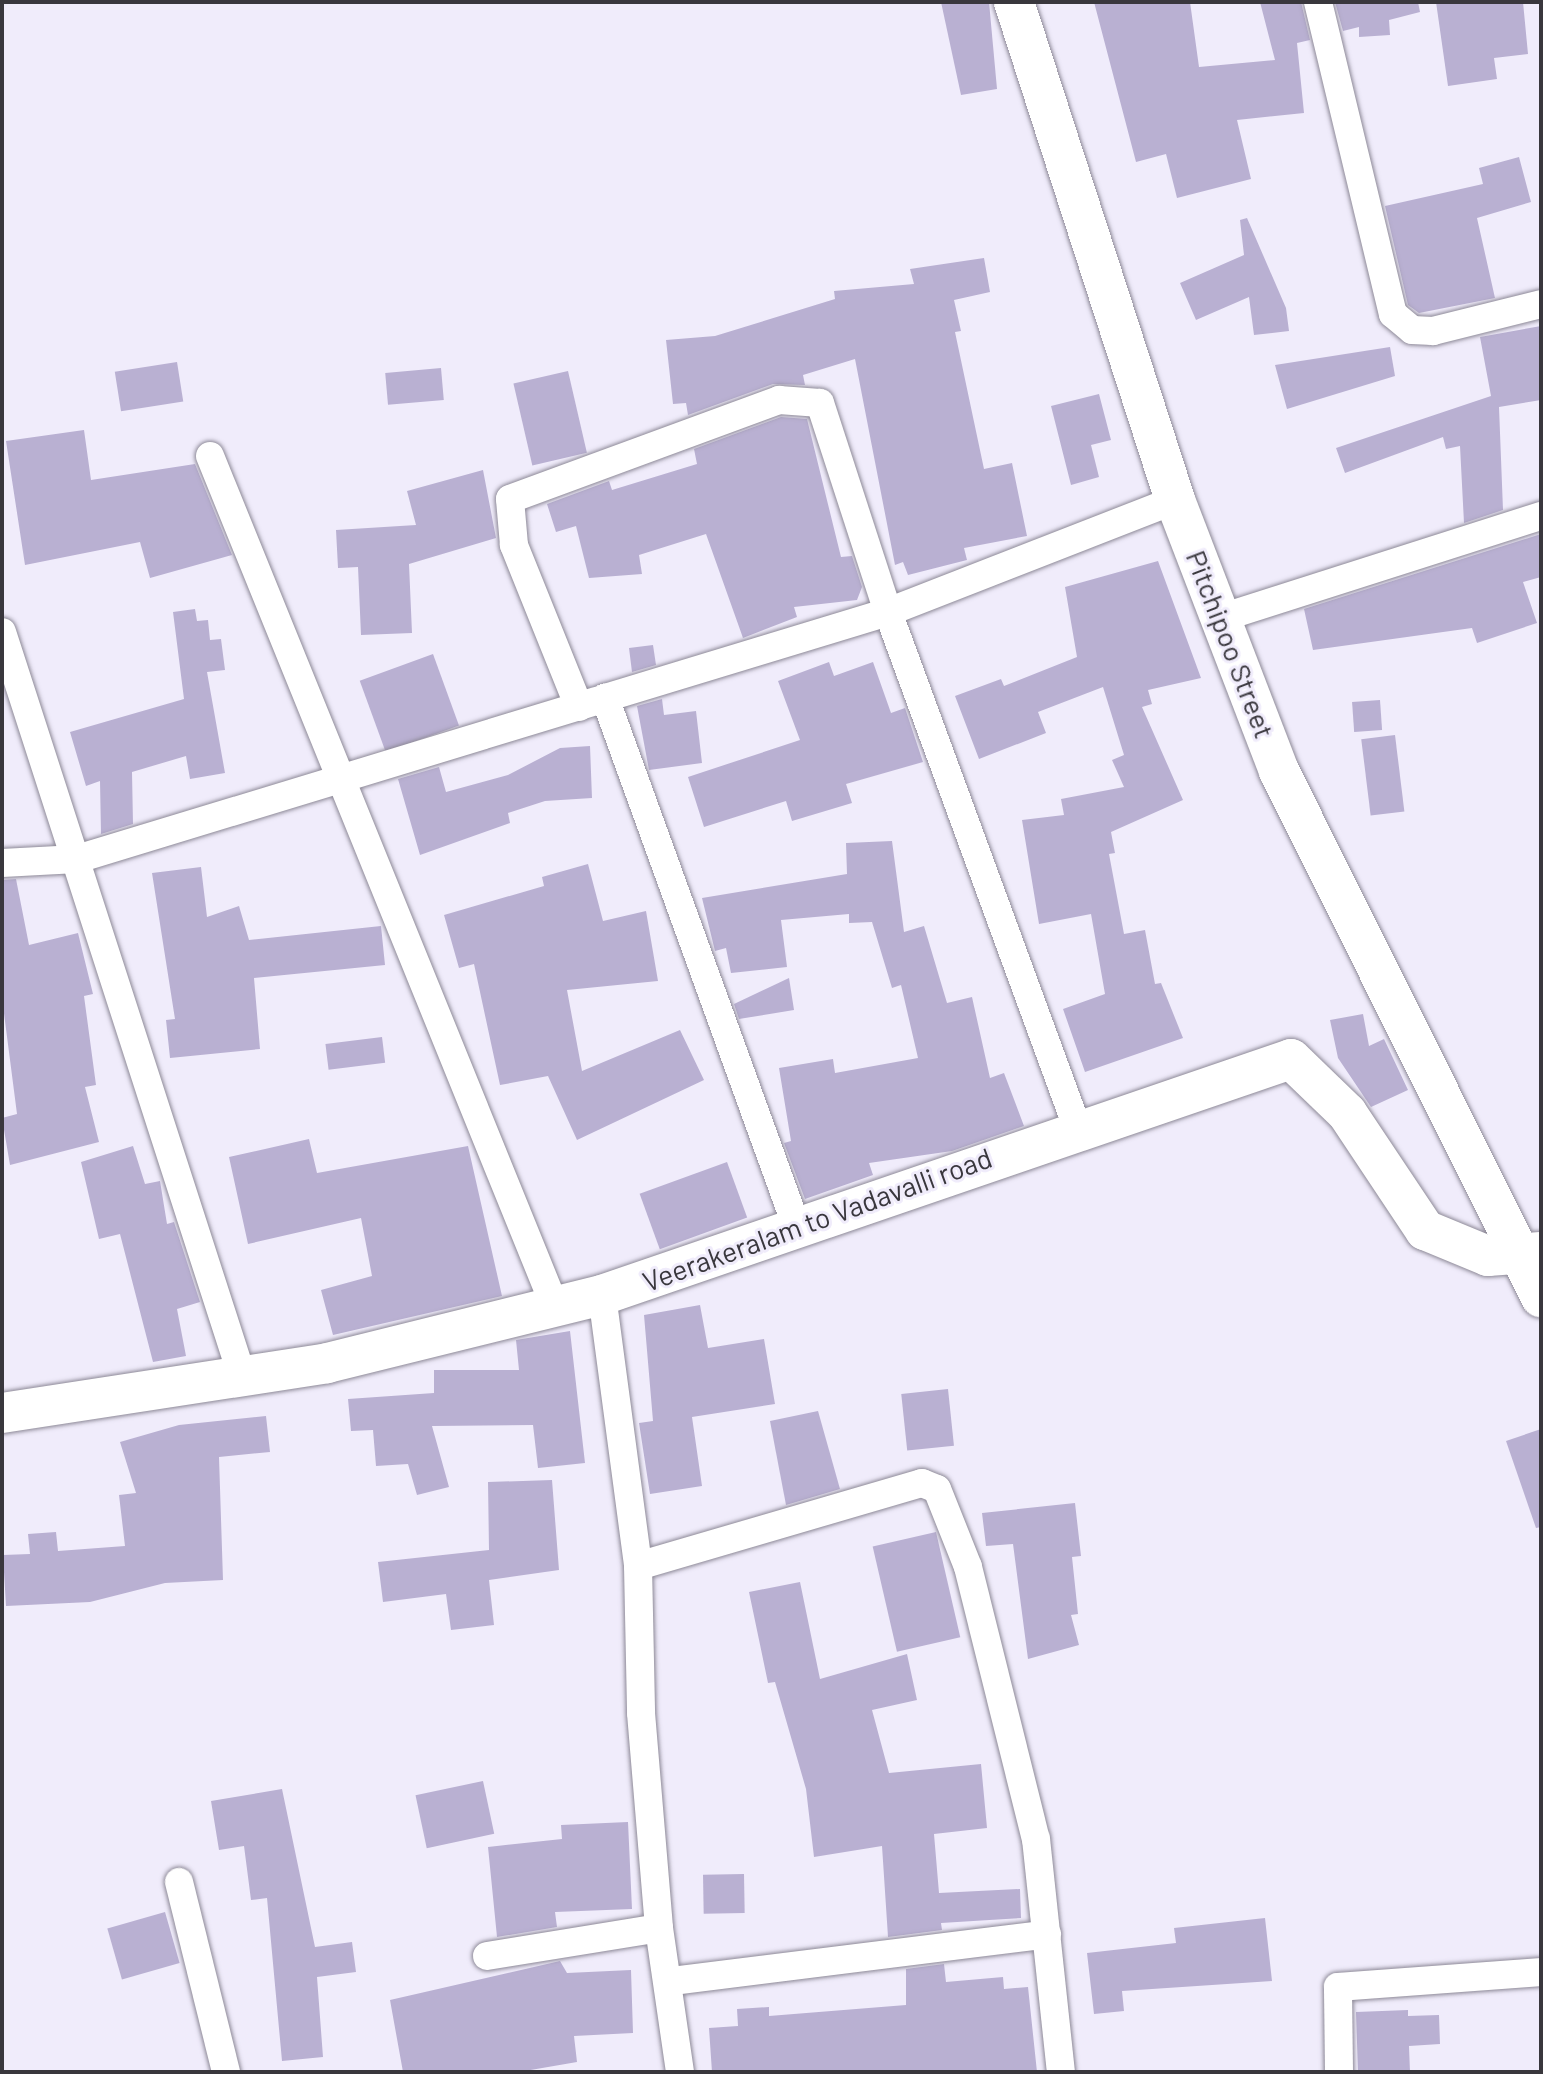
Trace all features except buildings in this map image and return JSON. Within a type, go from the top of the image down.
[{"type":"street","name":"Pitchipoo Street","points":[[1014,2],[1175,500],[1224,617],[1279,771],[1531,1254],[1541,1297]]},
{"type":"street","points":[[1318,2],[1393,314],[1412,330],[1433,331],[1541,304]]},
{"type":"street","points":[[796,1225],[592,702],[514,545],[510,499],[779,400],[820,403],[888,612],[1077,1127]]},
{"type":"street","points":[[210,456],[338,784],[555,1307]]},
{"type":"street","points":[[2,863],[77,859],[338,784],[592,702],[888,612],[1175,500]]},
{"type":"street","points":[[1224,617],[1541,516]]},
{"type":"street","points":[[2,632],[242,1376]]},
{"type":"street","name":"Veerakeralam to Vadavalli road","points":[[2,1413],[242,1376],[602,1295],[1077,1127],[1291,1059],[1347,1113],[1425,1230],[1488,1256],[1531,1254]]},
{"type":"street","points":[[602,1295],[638,1566],[659,1928],[672,1981],[680,2072]]},
{"type":"street","points":[[638,1566],[922,1483],[937,1489],[968,1567],[1036,1839],[1061,2072]]},
{"type":"street","points":[[179,1882],[226,2072]]},
{"type":"street","points":[[487,1956],[659,1928]]},
{"type":"street","points":[[672,1981],[1047,1934]]},
{"type":"street","points":[[1339,2072],[1338,1987],[1541,1972]]}]
